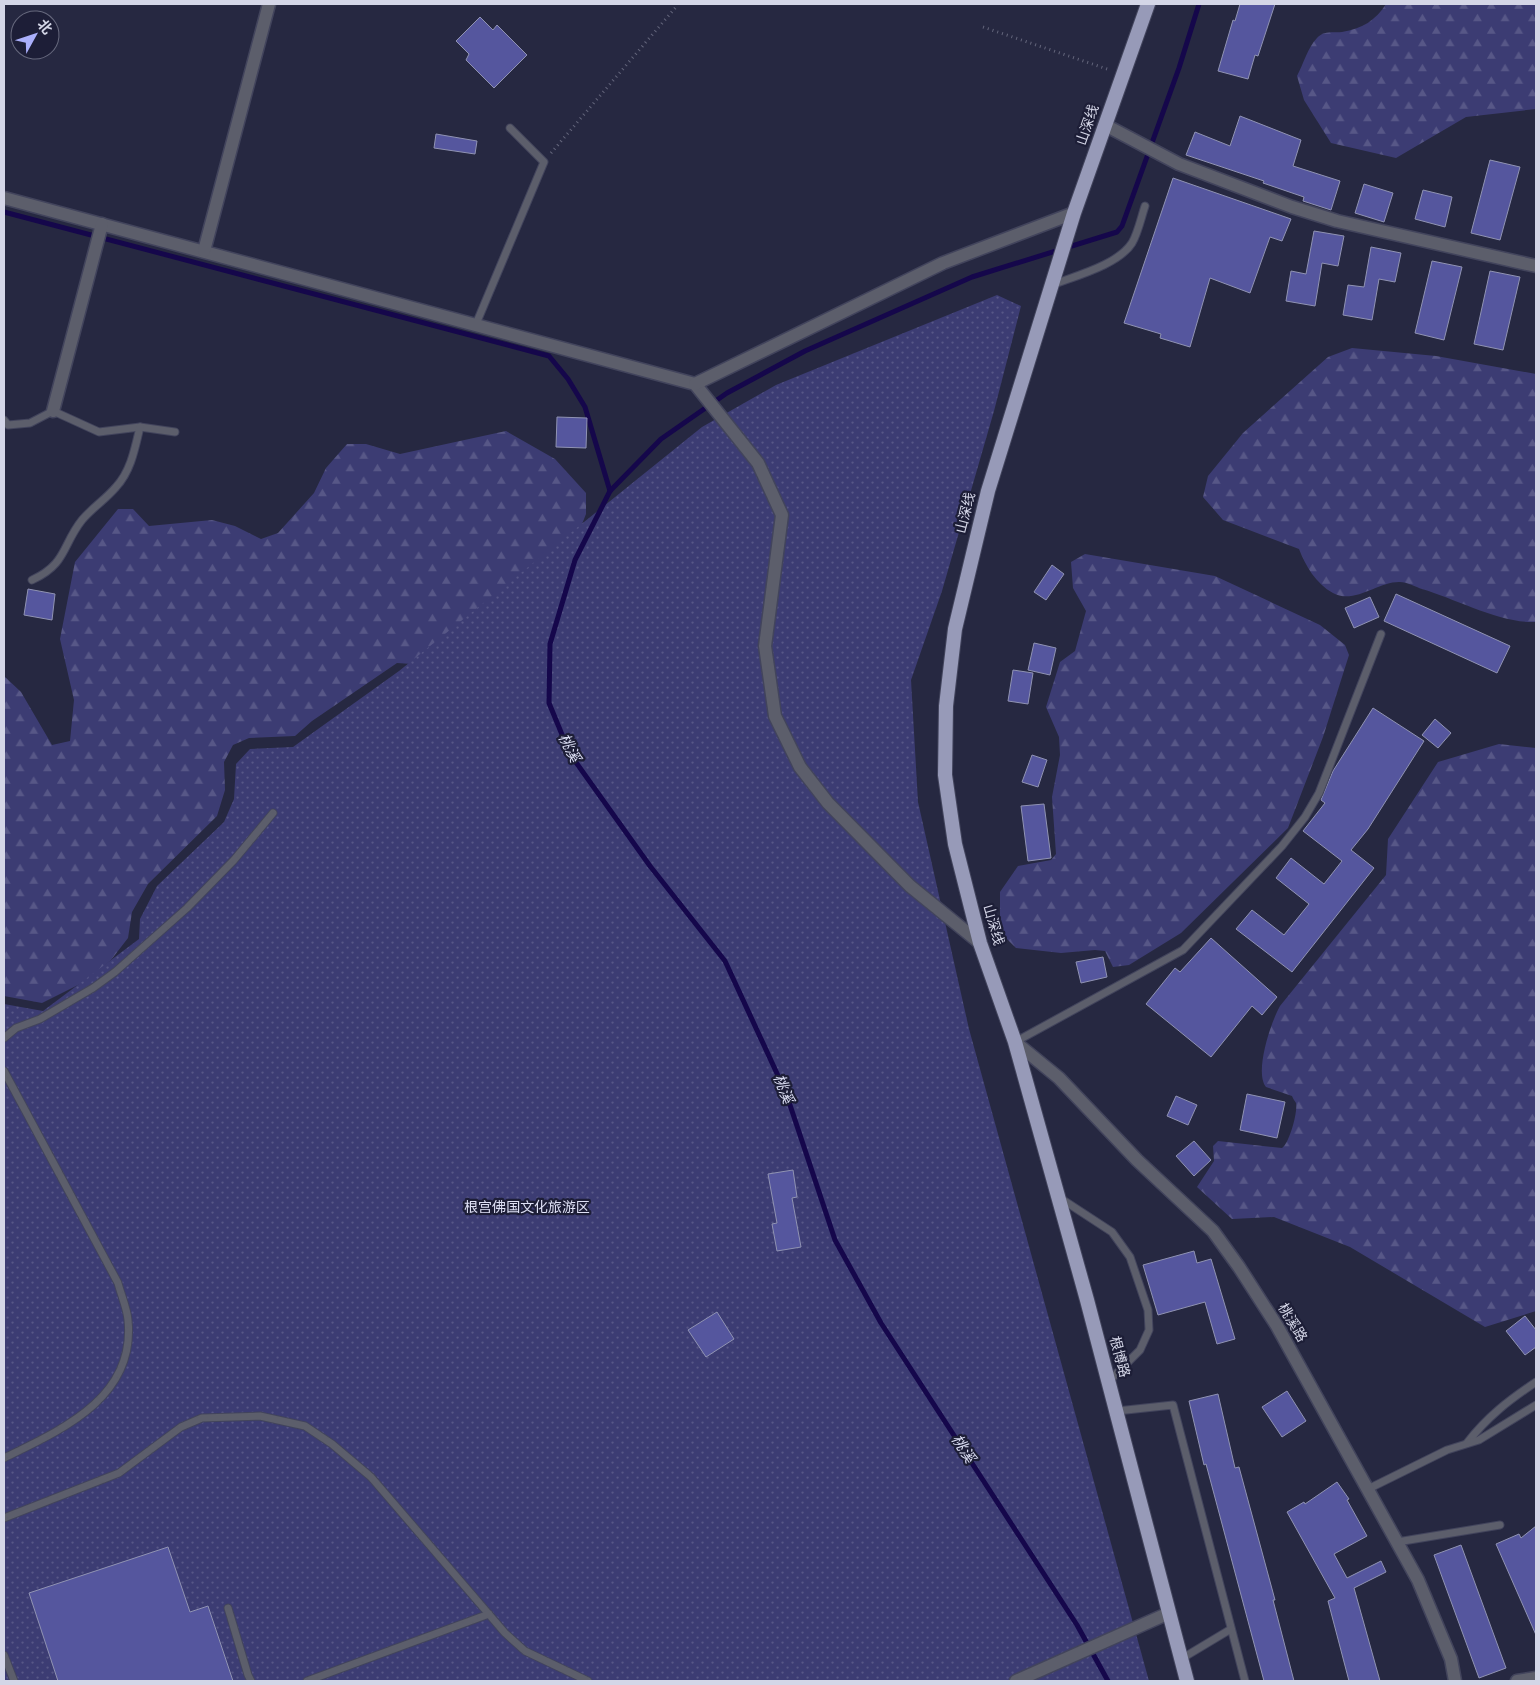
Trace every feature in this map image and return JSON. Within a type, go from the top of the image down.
[{"type":"highway","name":"山深线","points":[[1014,1042],[980,943],[955,844],[945,775],[948,687],[955,628],[988,491],[1066,237],[1148,4]]},
{"type":"highway","name":"根博路","points":[[1014,1042],[1117,1411],[1187,1681]]},
{"type":"street","points":[[204,251],[269,4]]},
{"type":"street","points":[[1105,125],[1179,164],[1319,216],[1536,266]]},
{"type":"street","points":[[4,198],[695,384],[758,463],[782,515],[765,646],[775,716],[800,767],[828,803],[910,886],[980,943]]},
{"type":"street","points":[[695,384],[943,263],[1074,213]]},
{"type":"street","points":[[53,411],[102,224]]},
{"type":"street","name":"桃溪路","points":[[1014,1042],[1060,1078],[1137,1160],[1213,1231],[1239,1267],[1277,1326],[1418,1580],[1451,1659],[1455,1681]]},
{"type":"street","points":[[1016,1681],[1169,1614]]},
{"type":"street","points":[[1517,1681],[1536,1678]]},
{"type":"lane","points":[[476,324],[544,162],[510,128]]},
{"type":"lane","points":[[1052,285],[1094,269],[1126,250],[1132,242],[1145,206]]},
{"type":"lane","points":[[4,420],[8,425],[30,423],[53,411],[99,432],[140,427],[175,432]]},
{"type":"lane","points":[[32,580],[46,574],[61,558],[81,521],[117,486],[129,467],[140,427]]},
{"type":"lane","points":[[1014,1042],[1183,950],[1282,846],[1305,817],[1319,793],[1381,634]]},
{"type":"lane","points":[[4,1038],[16,1028],[40,1019],[86,993],[115,972],[186,908],[234,860],[273,813]]},
{"type":"lane","points":[[4,1071],[118,1284],[128,1319],[128,1346],[120,1372],[106,1393],[87,1412],[66,1427],[4,1458]]},
{"type":"lane","points":[[1058,1198],[1112,1232],[1130,1257],[1148,1310],[1149,1330],[1140,1350],[1108,1381]]},
{"type":"lane","points":[[1467,1444],[1496,1410],[1536,1382]]},
{"type":"lane","points":[[1117,1411],[1173,1405],[1245,1681]]},
{"type":"lane","points":[[1368,1489],[1447,1450],[1478,1440],[1536,1405]]},
{"type":"lane","points":[[4,1518],[120,1473],[181,1427],[202,1418],[260,1416],[305,1426],[332,1444],[371,1477],[489,1614],[524,1651],[588,1681]]},
{"type":"lane","points":[[1397,1542],[1500,1525]]},
{"type":"lane","points":[[228,1608],[248,1675],[252,1681]]},
{"type":"lane","points":[[307,1681],[489,1614]]},
{"type":"lane","points":[[1181,1660],[1230,1629]]},
{"type":"lane","points":[[4,1655],[14,1681]]},
{"type":"path","points":[[544,162],[676,7]]},
{"type":"path","points":[[983,27],[1123,74]]},
{"type":"green space","points":[[1386,4],[1536,4],[1536,109],[1466,117],[1396,158],[1331,143],[1304,100],[1297,76],[1311,46],[1320,35],[1349,31],[1362,26],[1378,15]]},
{"type":"green space","name":"根宫佛国文化旅游区","points":[[997,295],[1021,306],[994,411],[942,591],[911,680],[918,802],[969,1029],[1149,1681],[4,1681],[4,1004],[43,1011],[139,939],[140,919],[157,886],[224,822],[234,799],[236,764],[250,749],[293,747],[399,671],[702,427],[776,385]]},
{"type":"green space","points":[[1352,348],[1436,356],[1536,374],[1536,622],[1523,622],[1494,615],[1403,582],[1384,585],[1358,595],[1341,596],[1333,593],[1321,585],[1312,574],[1299,549],[1223,520],[1203,497],[1208,476],[1243,433],[1328,357]]},
{"type":"green space","points":[[506,431],[555,459],[586,493],[586,514],[567,562],[412,664],[397,663],[312,721],[295,736],[249,738],[233,745],[224,762],[225,790],[217,816],[148,884],[132,912],[128,938],[111,960],[88,980],[42,1003],[4,996],[4,676],[21,692],[52,745],[70,741],[74,700],[60,639],[75,562],[118,509],[133,509],[149,526],[212,520],[235,526],[261,539],[278,533],[314,493],[326,468],[347,444],[366,444],[400,454]]},
{"type":"green space","points":[[1085,554],[1215,576],[1320,625],[1345,645],[1349,655],[1323,737],[1288,828],[1181,933],[1129,965],[1113,967],[1105,951],[1061,953],[1016,948],[1005,937],[1000,917],[1000,892],[1018,866],[1051,860],[1056,854],[1052,797],[1060,755],[1059,737],[1046,707],[1060,662],[1075,651],[1086,611],[1073,588],[1071,562]]},
{"type":"green space","points":[[1499,744],[1536,748],[1536,1311],[1485,1327],[1350,1247],[1274,1217],[1232,1219],[1197,1187],[1214,1161],[1213,1146],[1218,1141],[1282,1148],[1285,1145],[1296,1113],[1296,1103],[1292,1096],[1266,1087],[1262,1070],[1268,1035],[1280,1006],[1386,875],[1388,839],[1438,762]]},
{"type":"building","points":[[1240,4],[1275,4],[1258,56],[1255,55],[1248,79],[1218,71],[1233,20],[1235,21]]},
{"type":"building","points":[[480,17],[493,30],[497,25],[527,55],[494,88],[466,60],[469,54],[456,41]]},
{"type":"building","points":[[1240,116],[1301,140],[1293,166],[1340,181],[1331,210],[1303,201],[1304,197],[1263,183],[1264,181],[1186,155],[1195,132],[1230,146]]},
{"type":"building","points":[[436,134],[477,141],[475,154],[434,148]]},
{"type":"building","points":[[1490,160],[1520,167],[1500,240],[1471,233]]},
{"type":"building","points":[[1173,178],[1291,219],[1282,241],[1270,237],[1250,293],[1210,278],[1190,347],[1160,338],[1161,334],[1124,323]]},
{"type":"building","points":[[1364,184],[1393,193],[1384,222],[1355,213]]},
{"type":"building","points":[[1423,190],[1452,197],[1445,227],[1415,219]]},
{"type":"building","points":[[1314,231],[1344,236],[1338,266],[1322,263],[1315,306],[1286,301],[1291,271],[1306,274]]},
{"type":"building","points":[[1371,247],[1401,253],[1395,282],[1379,279],[1372,320],[1343,315],[1348,285],[1364,287]]},
{"type":"building","points":[[1432,261],[1462,267],[1444,340],[1415,333]]},
{"type":"building","points":[[1490,271],[1520,277],[1503,350],[1474,344]]},
{"type":"building","points":[[557,417],[587,418],[586,448],[556,447]]},
{"type":"building","points":[[1052,565],[1064,574],[1046,600],[1034,592]]},
{"type":"building","points":[[28,589],[55,594],[52,620],[24,615]]},
{"type":"building","points":[[1396,594],[1510,646],[1497,673],[1384,621]]},
{"type":"building","points":[[1370,597],[1379,617],[1354,628],[1345,608]]},
{"type":"building","points":[[1034,643],[1056,648],[1050,675],[1028,670]]},
{"type":"building","points":[[1013,670],[1033,673],[1028,704],[1008,701]]},
{"type":"building","points":[[1373,708],[1424,741],[1368,829],[1351,850],[1374,868],[1292,972],[1236,929],[1252,910],[1284,935],[1309,904],[1276,878],[1291,858],[1324,884],[1342,861],[1303,831],[1325,803],[1321,800],[1333,771]]},
{"type":"building","points":[[1435,719],[1451,733],[1438,748],[1422,735]]},
{"type":"building","points":[[1032,755],[1047,760],[1038,787],[1022,782]]},
{"type":"building","points":[[1044,804],[1051,858],[1028,861],[1021,806]]},
{"type":"building","points":[[1211,938],[1277,997],[1262,1015],[1252,1006],[1211,1057],[1146,1004],[1175,968],[1180,972]]},
{"type":"building","points":[[1103,957],[1107,977],[1081,983],[1076,962]]},
{"type":"building","points":[[1247,1094],[1285,1102],[1277,1138],[1240,1130]]},
{"type":"building","points":[[1176,1096],[1197,1105],[1188,1125],[1167,1116]]},
{"type":"building","points":[[1194,1141],[1211,1160],[1194,1176],[1176,1156]]},
{"type":"building","points":[[793,1170],[797,1197],[792,1198],[801,1247],[777,1251],[772,1224],[777,1223],[768,1174]]},
{"type":"building","points":[[1194,1251],[1197,1263],[1211,1259],[1235,1339],[1217,1344],[1205,1302],[1158,1315],[1143,1265]]},
{"type":"building","points":[[717,1312],[734,1339],[706,1357],[688,1330]]},
{"type":"building","points":[[1525,1316],[1536,1330],[1536,1347],[1525,1355],[1506,1331]]},
{"type":"building","points":[[1287,1391],[1306,1421],[1282,1437],[1262,1407]]},
{"type":"building","points":[[1218,1394],[1235,1468],[1239,1467],[1275,1600],[1273,1600],[1294,1681],[1264,1681],[1206,1464],[1204,1465],[1189,1401]]},
{"type":"building","points":[[1337,1482],[1349,1499],[1347,1500],[1367,1536],[1334,1554],[1347,1578],[1381,1561],[1386,1572],[1354,1588],[1380,1681],[1349,1681],[1328,1601],[1335,1598],[1287,1512],[1304,1502],[1305,1504]]},
{"type":"building","points":[[1536,1526],[1536,1635],[1496,1544],[1519,1534],[1521,1538]]},
{"type":"building","points":[[1461,1545],[1506,1668],[1479,1678],[1434,1555]]},
{"type":"building","points":[[168,1547],[190,1612],[208,1606],[233,1681],[58,1681],[29,1593]]},
{"type":"waterway","name":"桃溪","points":[[1108,1681],[1077,1625],[881,1323],[835,1240],[786,1093],[725,961],[650,866],[570,754],[549,703],[550,644],[575,560],[610,491],[661,439],[727,393],[805,351],[972,277],[1117,232],[1122,226],[1179,68],[1199,4]]},
{"type":"waterway","points":[[4,212],[549,356],[568,379],[585,407],[610,491]]}]
